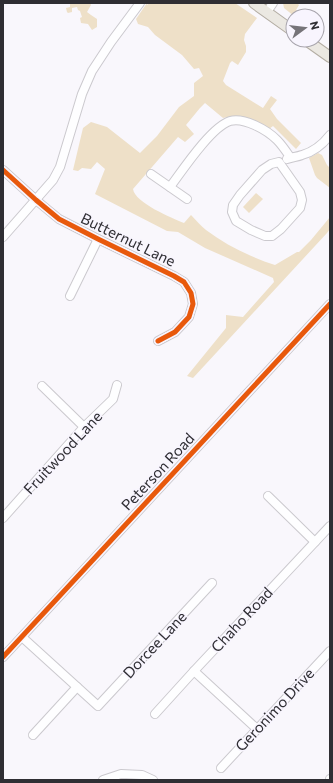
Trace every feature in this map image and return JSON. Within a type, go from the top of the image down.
[{"type":"main road","points":[[254,3],[285,25]]},
{"type":"main road","points":[[317,48],[330,57]]},
{"type":"street","points":[[3,237],[53,180],[60,167],[82,94],[92,71],[111,42],[140,3]]},
{"type":"street","points":[[267,12],[273,3]]},
{"type":"street","points":[[170,187],[186,164],[213,132],[231,121],[238,120],[255,125],[277,140],[290,157]]},
{"type":"street","points":[[279,162],[300,192],[302,200],[300,208],[278,232],[272,236],[265,236],[236,221],[232,212],[240,195],[262,170],[271,164],[290,157],[301,156],[312,151],[330,135]]},
{"type":"street","name":"Butternut Lane","points":[[3,170],[59,219],[184,282],[191,293],[193,304],[189,317],[175,332],[158,341]]},
{"type":"street","points":[[151,174],[187,199]]},
{"type":"street","points":[[70,296],[98,239]]},
{"type":"street","name":"Peterson Road","points":[[3,657],[330,304]]},
{"type":"street","name":"Fruitwood Lane","points":[[3,518],[84,427],[113,398],[117,385]]},
{"type":"street","points":[[42,386],[84,427]]},
{"type":"street","points":[[268,496],[315,542]]},
{"type":"street","name":"Chaho Road","points":[[155,714],[330,526]]},
{"type":"street","name":"Dorcee Lane","points":[[77,687],[98,706],[212,583]]},
{"type":"street","points":[[22,637],[77,687],[33,735]]},
{"type":"street","name":"Geronimo Drive","points":[[221,768],[330,651]]},
{"type":"street","points":[[194,671],[257,729]]},
{"type":"street","points":[[103,780],[121,774],[142,775],[153,780]]},
{"type":"shaded area","points":[[70,3],[90,3],[91,5],[87,12],[97,19],[97,27],[92,30],[88,24],[81,23],[80,18],[82,17],[77,7],[72,8],[72,12],[68,13],[66,8],[70,7]]},
{"type":"shaded area","points":[[147,3],[147,5],[149,3],[235,3],[257,18],[245,34],[244,40],[246,52],[238,65],[232,61],[230,63],[223,81],[226,85],[263,108],[271,96],[277,100],[270,109],[277,119],[301,143],[296,149],[273,126],[269,129],[240,116],[223,118],[205,103],[186,125],[194,134],[185,142],[178,137],[133,189],[140,200],[171,218],[184,223],[191,215],[200,225],[222,241],[248,255],[275,265],[299,252],[330,217],[330,229],[327,233],[193,378],[187,376],[226,328],[226,315],[243,317],[274,282],[273,278],[205,248],[178,232],[167,231],[95,194],[105,169],[97,162],[91,169],[82,168],[78,171],[73,170],[83,128],[91,122],[107,127],[140,153],[157,136],[179,107],[194,96],[194,83],[203,76],[199,68],[194,69],[182,55],[155,35],[148,27],[138,24],[136,19]]},
{"type":"shaded area","points":[[283,3],[297,3],[299,5],[297,8],[284,8]]},
{"type":"shaded area","points":[[318,153],[322,155],[330,168],[330,188],[317,178],[309,158]]},
{"type":"shaded area","points":[[256,193],[263,199],[249,213],[243,207]]},
{"type":"cycle path","points":[[3,170],[59,219],[184,282],[191,293],[193,304],[189,317],[175,332],[158,341]]},
{"type":"cycle path","points":[[3,657],[330,304]]}]
